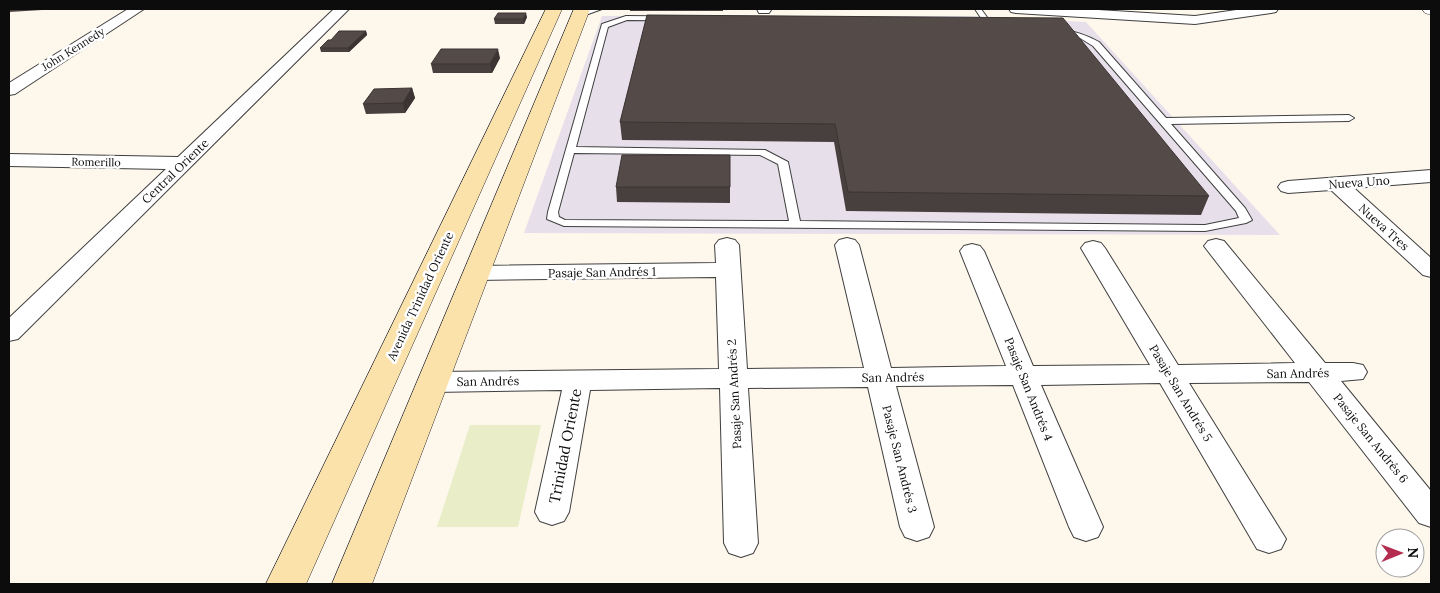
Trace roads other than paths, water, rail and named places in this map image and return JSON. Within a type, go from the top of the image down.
[{"type":"main road","name":"Avenida Trinidad Oriente","points":[[352,584],[579,10]]},
{"type":"main road","name":"Avenida Trinidad Oriente","points":[[286,584],[579,10]]},
{"type":"street","name":"John Kennedy","points":[[9,90],[137,9]]},
{"type":"street","name":"Central Oriente","points":[[9,333],[342,9]]},
{"type":"street","points":[[1016,9],[1101,12],[1168,19],[1209,19],[1271,9]]},
{"type":"street","points":[[1156,9],[1168,19]]},
{"type":"street","name":"Romerillo","points":[[9,160],[183,163]]},
{"type":"street","name":"Nueva Uno","points":[[1288,187],[1431,176]]},
{"type":"street","name":"Nueva Tres","points":[[1337,184],[1431,270]]},
{"type":"street","name":"Pasaje San Andrés 2","points":[[727,245],[740,543]]},
{"type":"street","name":"Pasaje San Andrés 3","points":[[847,245],[917,528]]},
{"type":"street","name":"Pasaje San Andrés 6","points":[[1216,246],[1431,514]]},
{"type":"street","name":"Pasaje San Andrés 5","points":[[1093,248],[1269,539]]},
{"type":"street","name":"Pasaje San Andrés 4","points":[[972,251],[1086,527]]},
{"type":"street","name":"Pasaje San Andrés 1","points":[[476,273],[728,270]]},
{"type":"street","name":"San Andrés","points":[[433,382],[1353,372]]},
{"type":"street","name":"Trinidad Oriente","points":[[552,512],[578,380]]},
{"type":"lane","points":[[978,9],[990,26]]},
{"type":"lane","points":[[626,18],[857,20],[874,26],[990,26],[1050,30],[1082,36],[1096,44],[1241,210],[1246,220],[1205,228],[564,223],[553,219],[552,212],[605,26],[626,18]]},
{"type":"lane","points":[[1163,121],[1349,118]]},
{"type":"lane","points":[[570,150],[762,152],[783,162],[795,225]]}]
